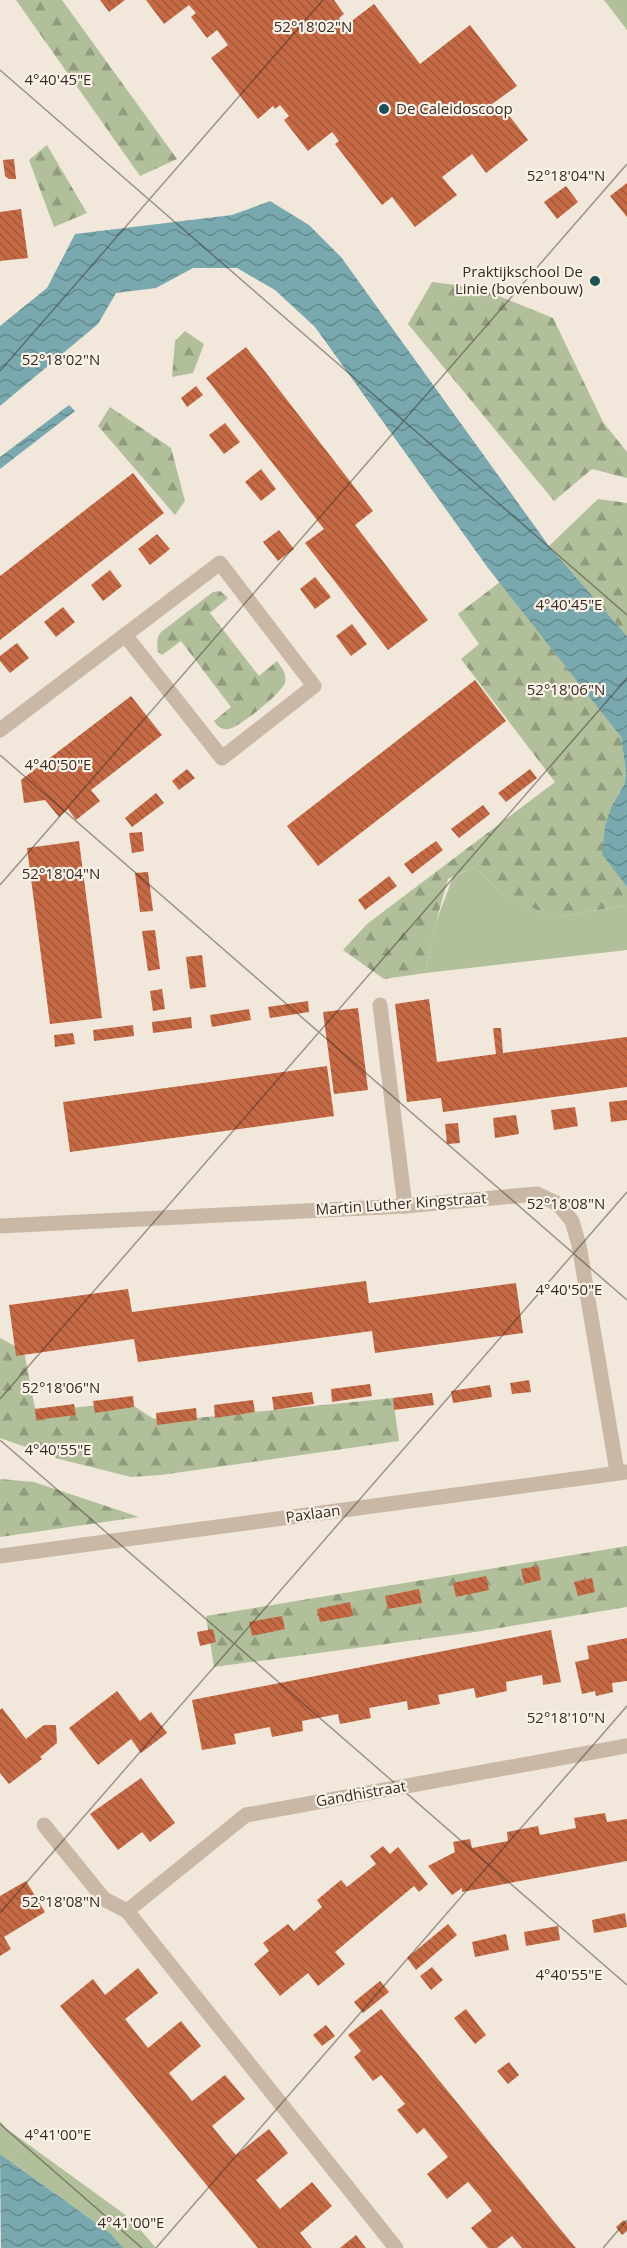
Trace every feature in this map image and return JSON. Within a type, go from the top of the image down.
[{"type":"street","points":[[0,730],[125,635],[220,563],[314,686],[222,758],[125,635]]},
{"type":"street","points":[[380,1005],[405,1206]]},
{"type":"street","name":"Martin Luther Kingstraat","points":[[0,1226],[405,1206],[537,1194],[558,1204],[572,1221],[579,1245],[622,1472]]},
{"type":"street","name":"Paxlaan","points":[[0,1556],[622,1472]]},
{"type":"street","name":"Gandhistraat","points":[[127,1911],[246,1815],[627,1746]]},
{"type":"street","points":[[44,1825],[104,1899],[127,1911],[396,2248]]},
{"type":"green space","points":[[16,0],[62,0],[177,159],[140,176]]},
{"type":"green space","points":[[604,0],[627,0],[627,30]]},
{"type":"green space","points":[[47,145],[87,213],[54,227],[29,160]]},
{"type":"green space","points":[[432,282],[479,288],[553,318],[603,422],[627,452],[627,478],[592,469],[554,501],[408,324]]},
{"type":"green space","points":[[185,331],[204,344],[193,373],[172,377],[175,341]]},
{"type":"green space","points":[[110,407],[171,448],[185,501],[175,515],[98,426]]},
{"type":"green space","points":[[598,499],[627,503],[627,636],[549,546]]},
{"type":"green space","points":[[500,582],[621,737],[626,773],[624,785],[612,805],[619,875],[627,887],[627,905],[552,918],[499,891],[475,867],[448,879],[425,973],[384,979],[343,950],[367,924],[555,782],[461,659],[479,644],[458,614]]},
{"type":"green space","points":[[220,591],[228,598],[210,613],[259,676],[277,661],[285,676],[285,682],[277,694],[260,709],[229,729],[220,727],[214,721],[231,707],[181,641],[162,655],[158,652],[157,646],[161,632],[213,592]]},
{"type":"green space","points":[[475,867],[499,891],[552,918],[627,905],[627,950],[425,973],[436,922],[453,877]]},
{"type":"green space","points":[[0,1338],[24,1351],[35,1408],[42,1411],[128,1402],[152,1418],[166,1421],[393,1398],[399,1441],[161,1475],[131,1477],[59,1459],[0,1438]]},
{"type":"green space","points":[[0,1479],[34,1482],[139,1517],[0,1537]]},
{"type":"green space","points":[[627,1546],[627,1607],[475,1632],[214,1667],[206,1616]]},
{"type":"green space","points":[[0,2121],[7,2129],[131,2219],[156,2248],[113,2248],[110,2233],[0,2154]]},
{"type":"water","points":[[270,201],[309,225],[341,257],[549,546],[627,636],[627,887],[602,854],[605,826],[612,805],[624,785],[626,773],[621,737],[488,568],[315,327],[275,290],[237,268],[193,268],[156,288],[116,293],[98,324],[0,406],[0,326],[47,288],[75,234],[232,215]]},
{"type":"water","points":[[69,405],[75,411],[0,469],[0,457]]},
{"type":"water","points":[[0,2154],[110,2233],[123,2248],[1,2248]]},
{"type":"building","points":[[100,0],[125,0],[109,12]]},
{"type":"building","points":[[146,0],[334,0],[344,14],[339,18],[345,26],[374,4],[420,64],[470,25],[517,86],[492,104],[499,113],[504,109],[528,140],[486,173],[472,154],[442,177],[457,195],[415,227],[392,197],[382,205],[335,144],[339,141],[332,132],[308,151],[284,120],[289,116],[280,105],[275,109],[273,106],[258,119],[211,58],[228,45],[217,30],[207,38],[191,17],[196,13],[189,5],[164,24]]},
{"type":"building","points":[[14,159],[16,179],[9,179],[5,176],[3,160]]},
{"type":"building","points":[[627,183],[627,217],[610,196]]},
{"type":"building","points":[[566,186],[578,202],[557,219],[544,202]]},
{"type":"building","points":[[21,209],[28,258],[0,261],[0,212]]},
{"type":"building","points":[[246,347],[373,511],[355,525],[428,620],[388,650],[305,543],[324,529],[206,378]]},
{"type":"building","points":[[196,386],[203,395],[187,407],[181,398]]},
{"type":"building","points":[[225,423],[240,442],[224,454],[209,435]]},
{"type":"building","points":[[261,469],[276,489],[261,501],[245,482]]},
{"type":"building","points":[[133,473],[164,513],[0,640],[0,576]]},
{"type":"building","points":[[279,530],[294,549],[278,561],[263,542]]},
{"type":"building","points":[[157,534],[170,549],[150,565],[138,549]]},
{"type":"building","points":[[110,570],[122,586],[103,601],[91,585]]},
{"type":"building","points":[[315,577],[331,597],[315,609],[300,589]]},
{"type":"building","points":[[63,607],[75,622],[56,637],[44,622]]},
{"type":"building","points":[[352,624],[367,644],[351,656],[336,636]]},
{"type":"building","points":[[17,643],[29,658],[10,673],[0,661],[0,656]]},
{"type":"building","points":[[475,680],[506,721],[318,866],[287,826]]},
{"type":"building","points":[[131,696],[162,735],[91,790],[100,801],[76,820],[68,809],[59,817],[45,800],[24,803],[21,780]]},
{"type":"building","points":[[187,769],[195,778],[179,790],[172,781]]},
{"type":"building","points":[[530,769],[537,778],[506,802],[498,793]]},
{"type":"building","points":[[156,793],[164,803],[132,827],[125,818]]},
{"type":"building","points":[[483,805],[490,814],[459,838],[451,829]]},
{"type":"building","points":[[142,832],[144,851],[132,853],[129,833]]},
{"type":"building","points":[[79,841],[102,1018],[50,1024],[27,848]]},
{"type":"building","points":[[436,841],[443,850],[412,874],[404,864]]},
{"type":"building","points":[[148,872],[153,911],[140,912],[135,873]]},
{"type":"building","points":[[389,876],[397,886],[365,910],[358,900]]},
{"type":"building","points":[[155,930],[160,969],[148,971],[142,931]]},
{"type":"building","points":[[202,955],[206,987],[190,989],[186,957]]},
{"type":"building","points":[[162,989],[165,1009],[153,1011],[150,991]]},
{"type":"building","points":[[429,999],[437,1062],[496,1054],[493,1028],[501,1028],[503,1053],[627,1037],[627,1087],[443,1112],[441,1098],[407,1102],[395,1004]]},
{"type":"building","points":[[308,1001],[309,1012],[270,1018],[268,1007]]},
{"type":"building","points":[[358,1008],[368,1090],[334,1094],[323,1012]]},
{"type":"building","points":[[249,1009],[251,1020],[212,1027],[210,1015]]},
{"type":"building","points":[[191,1017],[192,1028],[153,1033],[152,1022]]},
{"type":"building","points":[[133,1025],[134,1036],[94,1041],[93,1030]]},
{"type":"building","points":[[73,1033],[75,1044],[55,1047],[54,1035]]},
{"type":"building","points":[[327,1066],[334,1116],[70,1152],[63,1102]]},
{"type":"building","points":[[627,1100],[627,1120],[611,1122],[609,1102]]},
{"type":"building","points":[[575,1107],[578,1126],[554,1130],[551,1110]]},
{"type":"building","points":[[516,1115],[519,1134],[495,1138],[493,1118]]},
{"type":"building","points":[[458,1123],[460,1143],[447,1144],[445,1124]]},
{"type":"building","points":[[366,1281],[369,1303],[516,1283],[523,1333],[375,1353],[372,1331],[138,1362],[134,1339],[16,1356],[9,1305],[128,1289],[132,1312]]},
{"type":"building","points":[[529,1380],[531,1392],[512,1394],[510,1383]]},
{"type":"building","points":[[370,1384],[372,1396],[332,1402],[331,1389]]},
{"type":"building","points":[[490,1385],[492,1397],[453,1403],[451,1391]]},
{"type":"building","points":[[312,1392],[314,1404],[274,1410],[272,1397]]},
{"type":"building","points":[[432,1393],[434,1405],[394,1410],[393,1398]]},
{"type":"building","points":[[133,1396],[134,1407],[95,1413],[93,1401]]},
{"type":"building","points":[[253,1400],[255,1412],[215,1418],[214,1405]]},
{"type":"building","points":[[74,1404],[76,1415],[36,1420],[35,1409]]},
{"type":"building","points":[[196,1408],[197,1420],[157,1425],[156,1413]]},
{"type":"building","points":[[538,1566],[541,1580],[524,1584],[521,1569]]},
{"type":"building","points":[[486,1576],[489,1590],[456,1597],[453,1583]]},
{"type":"building","points":[[592,1578],[595,1592],[578,1596],[574,1582]]},
{"type":"building","points":[[419,1589],[422,1603],[388,1609],[385,1596]]},
{"type":"building","points":[[350,1602],[353,1616],[320,1622],[317,1609]]},
{"type":"building","points":[[282,1616],[285,1629],[252,1636],[249,1622]]},
{"type":"building","points":[[213,1629],[216,1642],[200,1646],[197,1632]]},
{"type":"building","points":[[551,1630],[561,1682],[543,1685],[542,1675],[506,1682],[507,1691],[476,1698],[474,1688],[438,1695],[440,1704],[408,1710],[407,1701],[369,1708],[371,1718],[340,1724],[338,1714],[302,1721],[303,1731],[272,1737],[270,1727],[234,1734],[236,1744],[202,1750],[192,1700]]},
{"type":"building","points":[[627,1638],[627,1681],[612,1683],[613,1692],[596,1696],[595,1691],[582,1694],[575,1662],[589,1659],[587,1646]]},
{"type":"building","points":[[117,1691],[140,1721],[151,1712],[167,1733],[141,1753],[131,1739],[98,1765],[69,1728]]},
{"type":"building","points":[[2,1708],[26,1739],[44,1725],[56,1725],[57,1743],[40,1757],[42,1759],[9,1784],[0,1773],[0,1710]]},
{"type":"building","points":[[141,1778],[175,1823],[150,1842],[142,1832],[118,1850],[90,1814]]},
{"type":"building","points":[[605,1813],[607,1822],[627,1819],[627,1861],[462,1892],[462,1888],[452,1895],[428,1866],[455,1852],[453,1842],[470,1839],[472,1848],[508,1841],[507,1832],[538,1826],[540,1835],[576,1828],[574,1818]]},
{"type":"building","points":[[383,1846],[390,1854],[398,1847],[428,1884],[419,1892],[414,1886],[335,1952],[345,1964],[318,1986],[308,1973],[280,1996],[254,1964],[269,1951],[263,1943],[288,1924],[294,1931],[322,1907],[317,1900],[341,1880],[347,1887],[376,1864],[370,1856]]},
{"type":"building","points":[[26,1881],[45,1912],[4,1937],[11,1949],[0,1956],[0,1896]]},
{"type":"building","points":[[625,1913],[627,1927],[594,1933],[592,1920]]},
{"type":"building","points":[[448,1924],[457,1935],[416,1970],[407,1958]]},
{"type":"building","points":[[558,1926],[560,1940],[526,1946],[524,1932]]},
{"type":"building","points":[[506,1934],[509,1950],[475,1957],[472,1942]]},
{"type":"building","points":[[432,1967],[443,1980],[431,1990],[420,1976]]},
{"type":"building","points":[[138,1968],[158,1993],[125,2019],[148,2048],[181,2021],[201,2046],[169,2073],[192,2101],[225,2075],[245,2099],[212,2126],[224,2141],[236,2155],[269,2129],[288,2153],[256,2180],[280,2209],[312,2182],[332,2206],[300,2233],[312,2248],[258,2248],[60,2006],[93,1979],[105,1995]]},
{"type":"building","points":[[380,1981],[389,1992],[363,2013],[354,2002]]},
{"type":"building","points":[[381,2009],[576,2248],[522,2248],[512,2236],[497,2248],[488,2248],[471,2228],[492,2211],[480,2196],[468,2182],[447,2199],[427,2174],[448,2157],[424,2128],[417,2134],[397,2110],[405,2104],[381,2075],[373,2081],[354,2057],[361,2051],[348,2035]]},
{"type":"building","points":[[466,2009],[486,2035],[475,2044],[454,2018]]},
{"type":"building","points":[[326,2025],[335,2036],[322,2046],[313,2035]]},
{"type":"building","points":[[509,2062],[519,2075],[508,2084],[497,2071]]},
{"type":"building","points":[[624,2220],[627,2223],[627,2231],[622,2235],[616,2227]]},
{"type":"building","points":[[356,2235],[366,2248],[340,2248]]},
{"type":"place","name":"De Caleidoscoop","points":[[384,109]]},
{"type":"place","name":"Praktijkschool De Linie (bovenbouw)","points":[[595,281]]}]
